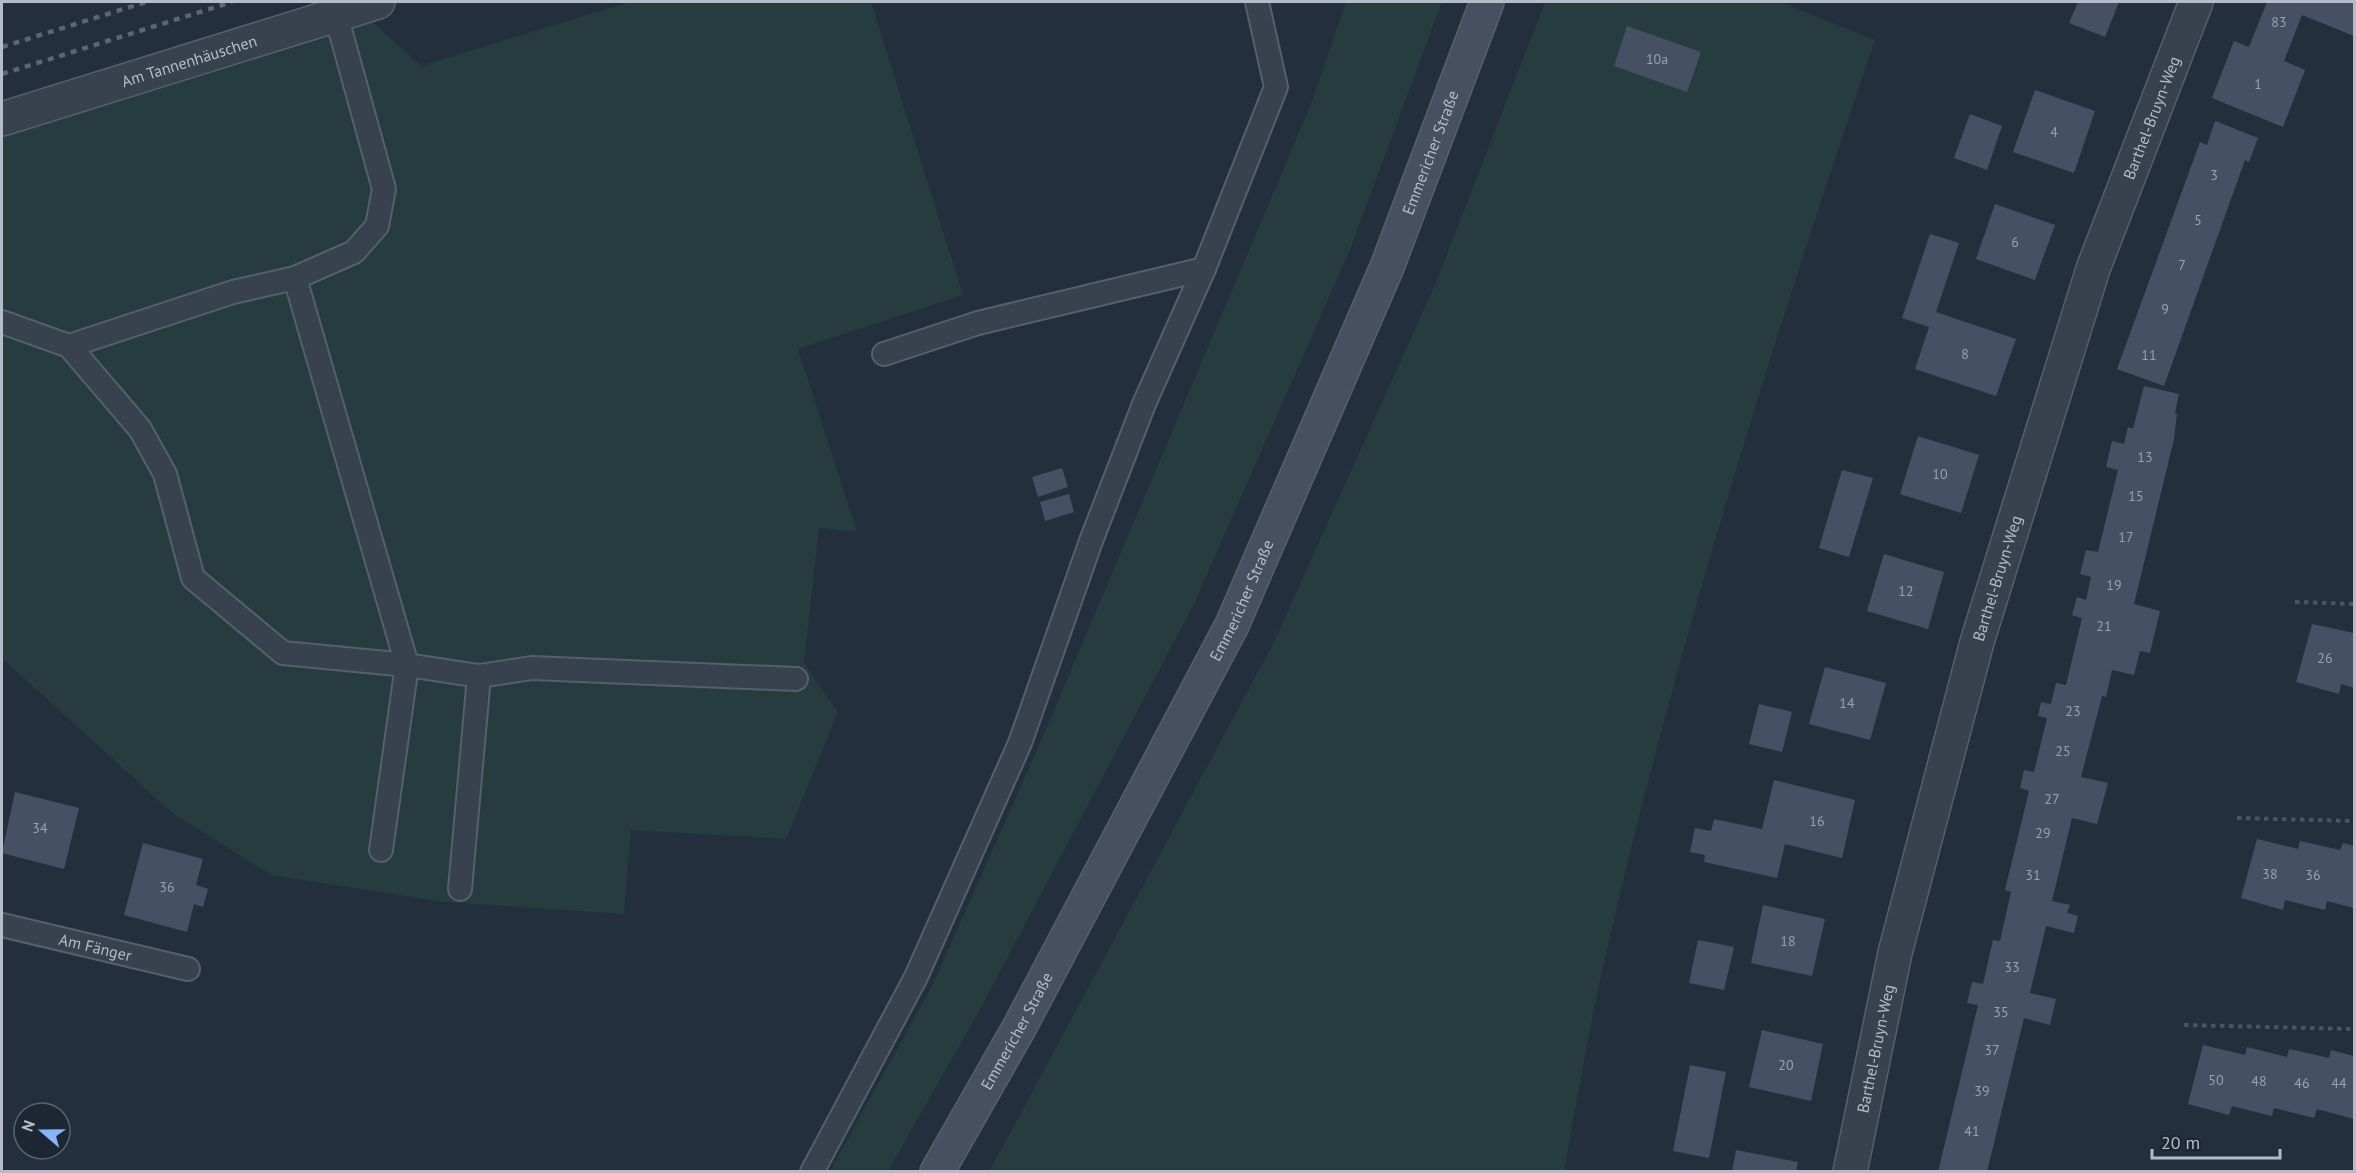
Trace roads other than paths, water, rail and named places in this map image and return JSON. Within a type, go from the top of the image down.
[{"type":"main road","name":"Emmericher Straße","points":[[937,1172],[1019,1028],[1232,625],[1387,267],[1487,2]]},
{"type":"street","name":"Am Tannenhäuschen","points":[[2,119],[378,2]]},
{"type":"street","name":"Barthel-Bruyn-Weg","points":[[1850,1172],[1895,953],[1977,642],[2093,269],[2196,2]]},
{"type":"lane","points":[[812,1172],[916,977],[1020,743],[1081,569],[1144,404],[1204,269],[1276,87],[1257,2]]},
{"type":"lane","points":[[69,346],[233,292],[295,278],[354,252],[377,226],[384,189],[336,15]]},
{"type":"lane","points":[[884,354],[978,323],[1204,269]]},
{"type":"lane","points":[[295,278],[407,665],[381,850]]},
{"type":"lane","points":[[2,322],[69,346],[140,429],[165,474],[193,578],[283,652],[407,665],[479,676],[532,668],[796,679]]},
{"type":"lane","points":[[460,889],[479,676]]},
{"type":"lane","name":"Am Fänger","points":[[2,925],[188,969]]},
{"type":"railway","points":[[2,47],[146,2]]},
{"type":"railway","points":[[2,74],[232,2]]}]
